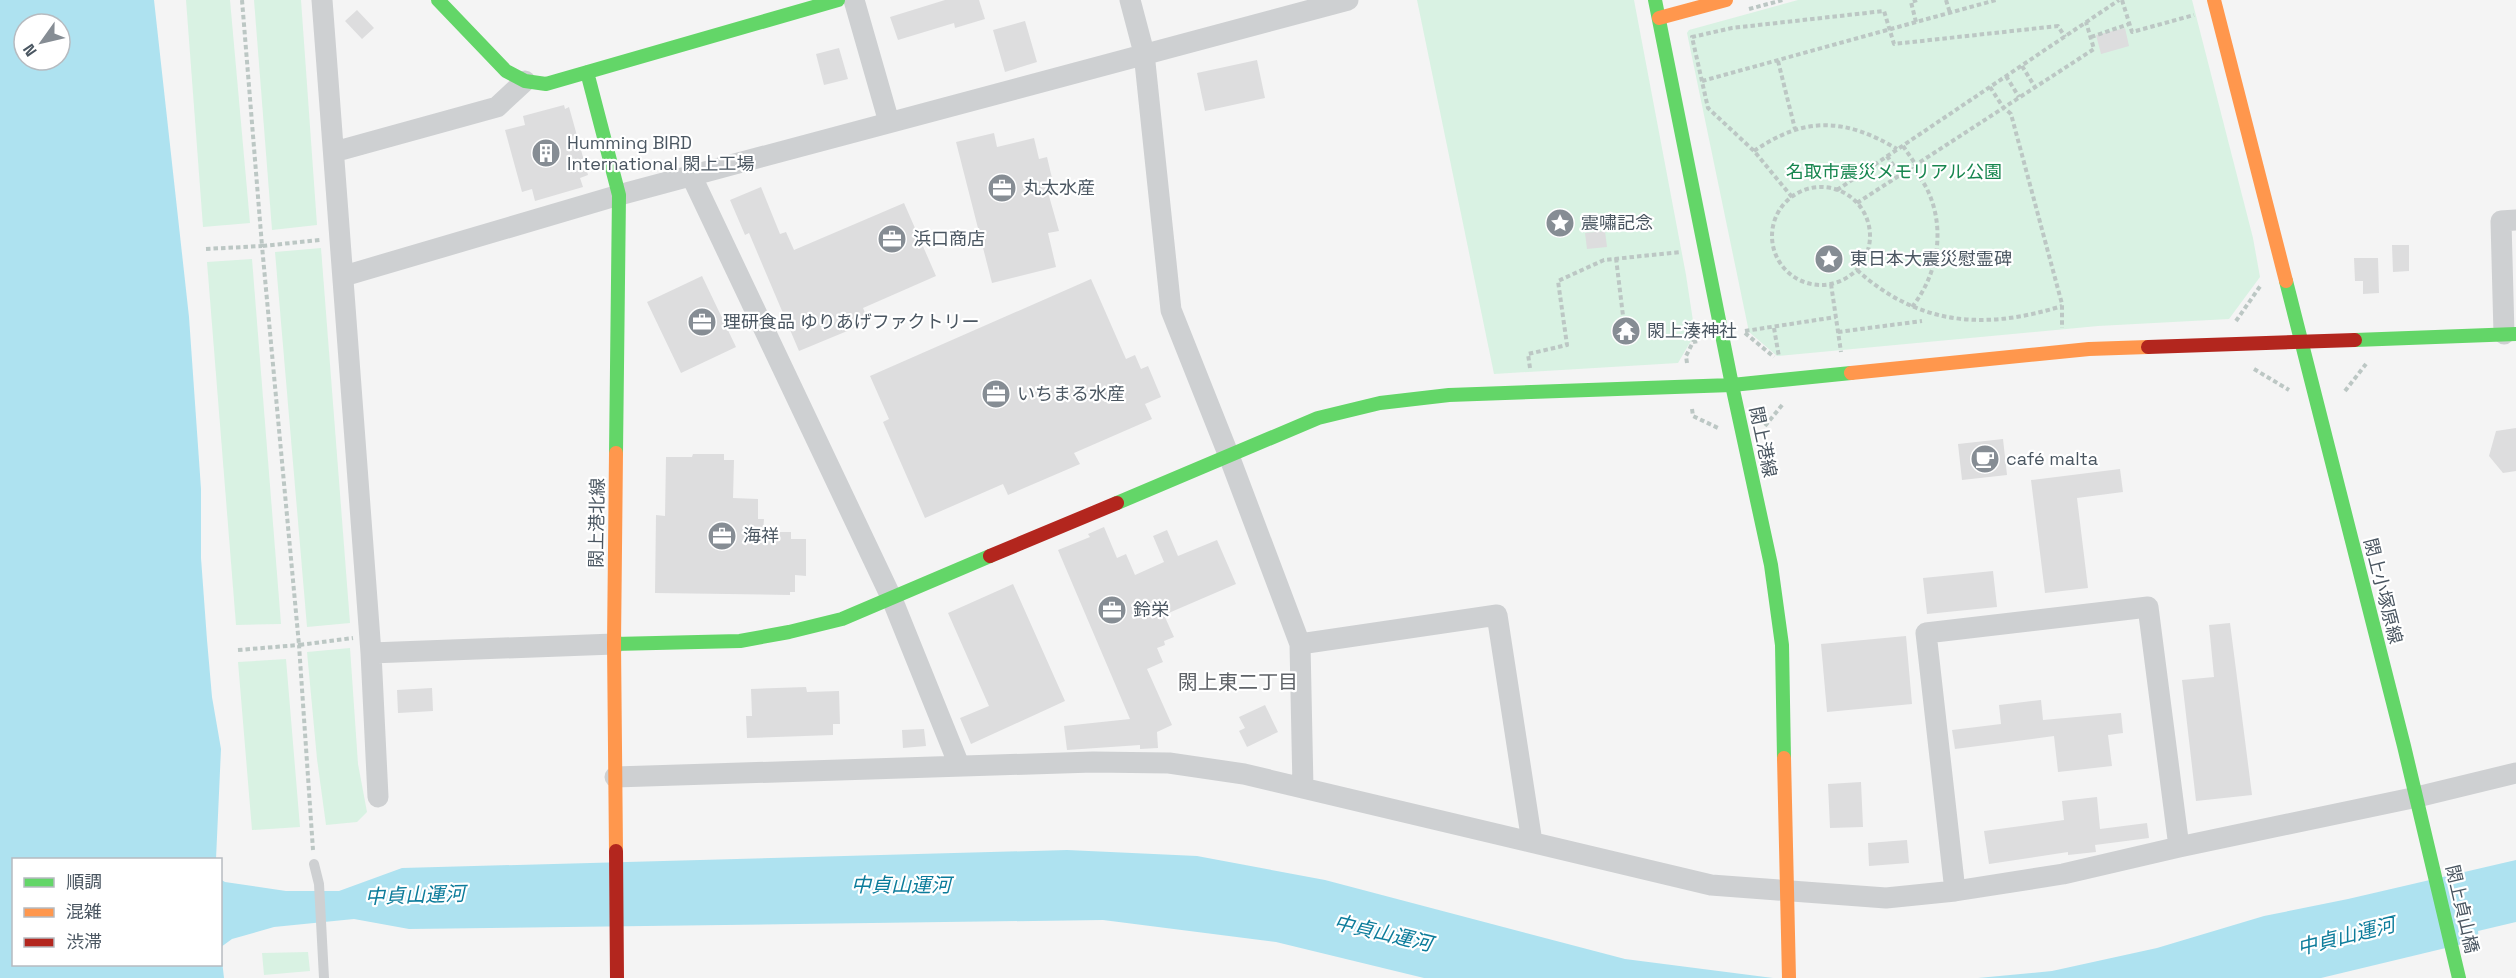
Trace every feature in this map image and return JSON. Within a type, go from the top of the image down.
[{"type":"street","points":[[322,0],[344,276],[365,642],[378,797]]},
{"type":"street","points":[[438,0],[507,71],[525,81],[546,84],[838,0]]},
{"type":"street","points":[[854,0],[889,122]]},
{"type":"street","points":[[1130,0],[1144,53],[1171,310],[1300,644],[1303,788]]},
{"type":"street","points":[[344,276],[691,175],[1348,0]]},
{"type":"street","name":"閖上港線","points":[[1655,0],[1732,385],[1771,565],[1782,645],[1789,892],[1789,978]]},
{"type":"street","points":[[1659,18],[1726,0]]},
{"type":"street","name":"閖上小塚原線","points":[[2214,0],[2429,848]]},
{"type":"street","name":"閖上港北線","points":[[587,72],[619,195],[614,644],[617,974]]},
{"type":"street","points":[[334,152],[497,107],[525,81]]},
{"type":"street","points":[[691,175],[892,599],[959,765]]},
{"type":"street","points":[[365,642],[614,644],[740,640],[842,619],[1318,418],[1380,403],[1449,395],[1732,385],[2089,349],[2510,334],[2501,221],[2516,220]]},
{"type":"street","points":[[1955,891],[1926,633],[2148,607],[2179,847]]},
{"type":"street","points":[[1300,644],[1497,615],[1532,842]]},
{"type":"street","points":[[615,777],[959,765],[1169,763],[1244,774],[1711,885],[1886,898],[1955,891],[2063,874],[2417,797],[2516,773]]},
{"type":"street","name":"閖上貞山橋","points":[[2429,848],[2459,978]]},
{"type":"lane","points":[[314,864],[319,884],[324,978]]},
{"type":"path","points":[[242,0],[299,645],[314,864]]},
{"type":"path","points":[[1741,11],[1783,0]]},
{"type":"path","points":[[1916,22],[1911,2],[1917,0]]},
{"type":"path","points":[[1946,0],[1950,13]]},
{"type":"path","points":[[1700,82],[1996,0]]},
{"type":"path","points":[[1837,190],[2120,0],[2132,32],[2200,13]]},
{"type":"path","points":[[1792,197],[1754,151],[1708,108],[1700,82],[1692,37],[1732,28],[1884,11],[1894,44],[2058,26],[2065,38]]},
{"type":"path","points":[[1857,203],[2002,107],[2094,50],[2086,22]]},
{"type":"path","points":[[2091,37],[2129,24]]},
{"type":"path","points":[[1778,61],[1795,129]]},
{"type":"path","points":[[2022,66],[2035,87]]},
{"type":"path","points":[[2006,76],[2019,97]]},
{"type":"path","points":[[1990,87],[2002,107],[2011,114],[2063,306],[2061,332],[2070,331]]},
{"type":"path","points":[[1754,151],[1795,129],[1829,124],[1872,134],[1897,149]]},
{"type":"path","points":[[1903,146],[1925,186],[1938,225],[1937,251],[1933,269],[1912,308]]},
{"type":"path","points":[[1887,156],[1900,175]]},
{"type":"path","points":[[1822,187],[1837,190],[1857,203],[1865,216],[1869,230],[1869,244],[1865,258],[1857,270],[1845,279],[1831,284],[1816,285],[1802,281],[1789,273],[1779,262],[1773,248],[1772,233],[1775,218],[1792,197],[1807,189],[1822,187]]},
{"type":"path","points":[[206,249],[319,240]]},
{"type":"path","points":[[1531,373],[1528,354],[1567,345],[1558,280],[1604,260],[1684,252]]},
{"type":"path","points":[[1616,258],[1624,324]]},
{"type":"path","points":[[1857,270],[1881,290],[1912,308],[1961,320],[1990,322],[2027,317],[2063,306]]},
{"type":"path","points":[[2235,322],[2264,280]]},
{"type":"path","points":[[1831,284],[1841,355],[1831,356]]},
{"type":"path","points":[[1739,334],[1836,317]]},
{"type":"path","points":[[1743,321],[1746,333],[1780,361],[1774,328]]},
{"type":"path","points":[[1838,332],[1922,321]]},
{"type":"path","points":[[1687,369],[1686,356],[1693,342],[1705,341]]},
{"type":"path","points":[[2252,367],[2290,391]]},
{"type":"path","points":[[1692,404],[1693,416],[1719,428],[1722,438]]},
{"type":"path","points":[[238,650],[365,642]]},
{"type":"green space","points":[[186,0],[230,0],[250,223],[203,227]]},
{"type":"green space","points":[[254,0],[301,0],[317,225],[272,230]]},
{"type":"green space","points":[[1417,0],[1634,0],[1695,334],[1678,363],[1494,374]]},
{"type":"green space","name":"名取市震災メモリアル公園","points":[[1798,0],[2192,0],[2253,238],[2260,277],[2229,319],[2098,326],[1777,356],[1749,332],[1687,33],[1689,30]]},
{"type":"green space","points":[[321,248],[350,623],[307,627],[275,252]]},
{"type":"green space","points":[[252,259],[281,624],[236,625],[207,262]]},
{"type":"green space","points":[[350,648],[358,764],[367,812],[357,822],[326,825],[307,652]]},
{"type":"green space","points":[[286,659],[300,827],[252,830],[238,662]]},
{"type":"green space","points":[[308,952],[310,971],[264,975],[262,953]]},
{"type":"water","points":[[0,0],[154,0],[189,317],[201,489],[201,558],[207,640],[212,697],[221,749],[216,858],[12,858],[12,966],[222,966],[222,961],[224,978],[0,978]]},
{"type":"water","name":"中貞山運河","points":[[1067,850],[1197,856],[1325,880],[1625,959],[1773,978],[1424,978],[1276,942],[1103,920],[409,929],[354,919],[274,927],[232,939],[222,946],[222,880],[286,891],[339,891],[402,868]]},
{"type":"water","name":"中貞山運河","points":[[2516,860],[2516,922],[2478,931],[2479,940],[2321,978],[1978,978],[2052,971],[2157,948],[2264,916]]},
{"type":"building","points":[[945,0],[979,0],[985,19],[955,28],[954,23],[898,40],[890,17]]},
{"type":"building","points":[[357,10],[374,28],[362,39],[345,21]]},
{"type":"building","points":[[1025,21],[1037,62],[1005,72],[993,30]]},
{"type":"building","points":[[2125,28],[2129,46],[2101,54],[2096,35]]},
{"type":"building","points":[[839,48],[848,79],[824,85],[816,54]]},
{"type":"building","points":[[1257,60],[1265,98],[1205,111],[1197,73]]},
{"type":"building","name":"Humming BIRD International 閖上工場","points":[[564,105],[565,109],[569,107],[588,175],[580,178],[583,187],[535,201],[532,189],[522,192],[505,130],[525,125],[523,116]]},
{"type":"building","points":[[994,133],[997,147],[1034,138],[1039,159],[1047,157],[1056,195],[1049,196],[1059,231],[1048,233],[1056,267],[992,283],[956,142]]},
{"type":"building","points":[[761,187],[780,234],[786,232],[794,250],[904,203],[936,276],[863,308],[869,322],[799,351],[749,233],[745,235],[730,200]]},
{"type":"building","points":[[1605,231],[1607,247],[1587,249],[1585,233]]},
{"type":"building","points":[[2392,245],[2409,245],[2409,271],[2393,272]]},
{"type":"building","points":[[2354,258],[2378,258],[2379,293],[2363,294],[2363,281],[2355,281]]},
{"type":"building","points":[[702,276],[736,347],[681,373],[647,302]]},
{"type":"building","points":[[1091,279],[1126,359],[1135,355],[1141,369],[1148,366],[1161,397],[1145,404],[1152,419],[1074,453],[1080,464],[1008,495],[1003,484],[925,518],[883,422],[889,419],[870,376]]},
{"type":"building","points":[[2516,428],[2516,471],[2503,473],[2489,456],[2496,431]]},
{"type":"building","points":[[2003,439],[2007,475],[1962,480],[1958,444]]},
{"type":"building","points":[[693,454],[724,454],[724,460],[734,460],[733,498],[758,499],[758,519],[764,519],[763,532],[791,532],[791,539],[806,539],[806,576],[795,575],[795,592],[790,592],[790,595],[655,593],[656,515],[665,516],[666,457],[692,457]]},
{"type":"building","points":[[2120,469],[2123,492],[2077,498],[2088,588],[2045,593],[2031,480]]},
{"type":"building","points":[[1104,527],[1117,558],[1126,554],[1135,575],[1164,562],[1153,536],[1167,530],[1178,556],[1217,540],[1236,584],[1164,615],[1174,637],[1164,641],[1165,645],[1157,648],[1163,662],[1147,669],[1172,725],[1157,732],[1158,748],[1140,749],[1140,745],[1067,750],[1064,726],[1130,719],[1058,550],[1090,537],[1088,534]]},
{"type":"building","points":[[1993,571],[1997,607],[1927,614],[1923,578]]},
{"type":"building","points":[[1013,584],[1065,701],[971,744],[960,718],[989,706],[948,613]]},
{"type":"building","points":[[2230,623],[2252,795],[2196,801],[2182,680],[2214,677],[2209,625]]},
{"type":"building","points":[[1906,636],[1912,704],[1827,712],[1821,644]]},
{"type":"building","points":[[806,687],[807,692],[839,691],[840,724],[833,724],[833,735],[747,738],[746,716],[752,716],[751,689]]},
{"type":"building","points":[[432,688],[433,711],[398,713],[397,690]]},
{"type":"building","points":[[2041,700],[2043,720],[2121,713],[2123,733],[2108,735],[2112,766],[2058,772],[2054,736],[1955,749],[1952,730],[2001,724],[1999,705]]},
{"type":"building","points":[[1265,705],[1278,732],[1247,747],[1239,731],[1245,728],[1239,717]]},
{"type":"building","points":[[924,729],[926,746],[903,748],[902,730]]},
{"type":"building","points":[[1861,782],[1863,827],[1830,828],[1828,784]]},
{"type":"building","points":[[2097,797],[2100,829],[2147,823],[2149,838],[2095,845],[2096,852],[2068,855],[2068,852],[1989,864],[1984,831],[2064,820],[2062,801]]},
{"type":"building","points":[[1907,840],[1909,863],[1869,866],[1868,843]]},
{"type":"traffic: fast","points":[[438,0],[506,71],[525,81],[546,84],[838,0]]},
{"type":"traffic: fast","points":[[1655,0],[1732,385],[1771,565],[1782,645],[1784,758]]},
{"type":"traffic: fast","points":[[587,72],[619,195],[616,453]]},
{"type":"traffic: fast","points":[[2286,281],[2404,746],[2459,978]]},
{"type":"traffic: fast","points":[[2355,340],[2516,334]]},
{"type":"traffic: fast","points":[[1117,503],[1318,418],[1380,403],[1449,395],[1732,385],[1851,373]]},
{"type":"traffic: fast","points":[[614,644],[740,641],[789,632],[842,619],[990,556]]},
{"type":"traffic: slow","points":[[1659,18],[1726,0]]},
{"type":"traffic: slow","points":[[2214,0],[2286,281]]},
{"type":"traffic: slow","points":[[1851,373],[2089,349],[2148,347]]},
{"type":"traffic: slow","points":[[616,453],[614,644],[616,851]]},
{"type":"traffic: slow","points":[[1784,758],[1789,978]]},
{"type":"traffic: jam","points":[[2148,347],[2355,340]]},
{"type":"traffic: jam","points":[[990,556],[1117,503]]},
{"type":"traffic: jam","points":[[616,851],[617,978]]},
{"type":"place","name":"Humming BIRD International 閖上工場","points":[[546,153]]},
{"type":"place","name":"丸太水産","points":[[1002,188]]},
{"type":"place","name":"震嘯記念","points":[[1560,223]]},
{"type":"place","name":"浜口商店","points":[[892,239]]},
{"type":"place","name":"東日本大震災慰霊碑","points":[[1829,259]]},
{"type":"place","name":"理研食品 ゆりあげファクトリー","points":[[702,322]]},
{"type":"place","name":"閖上湊神社","points":[[1626,331]]},
{"type":"place","name":"いちまる水産","points":[[996,394]]},
{"type":"place","name":"café malta","points":[[1985,459]]},
{"type":"place","name":"海祥","points":[[722,536]]},
{"type":"place","name":"鈴栄","points":[[1112,610]]},
{"type":"district","name":"閖上東二丁目","points":[[1238,682]]}]
